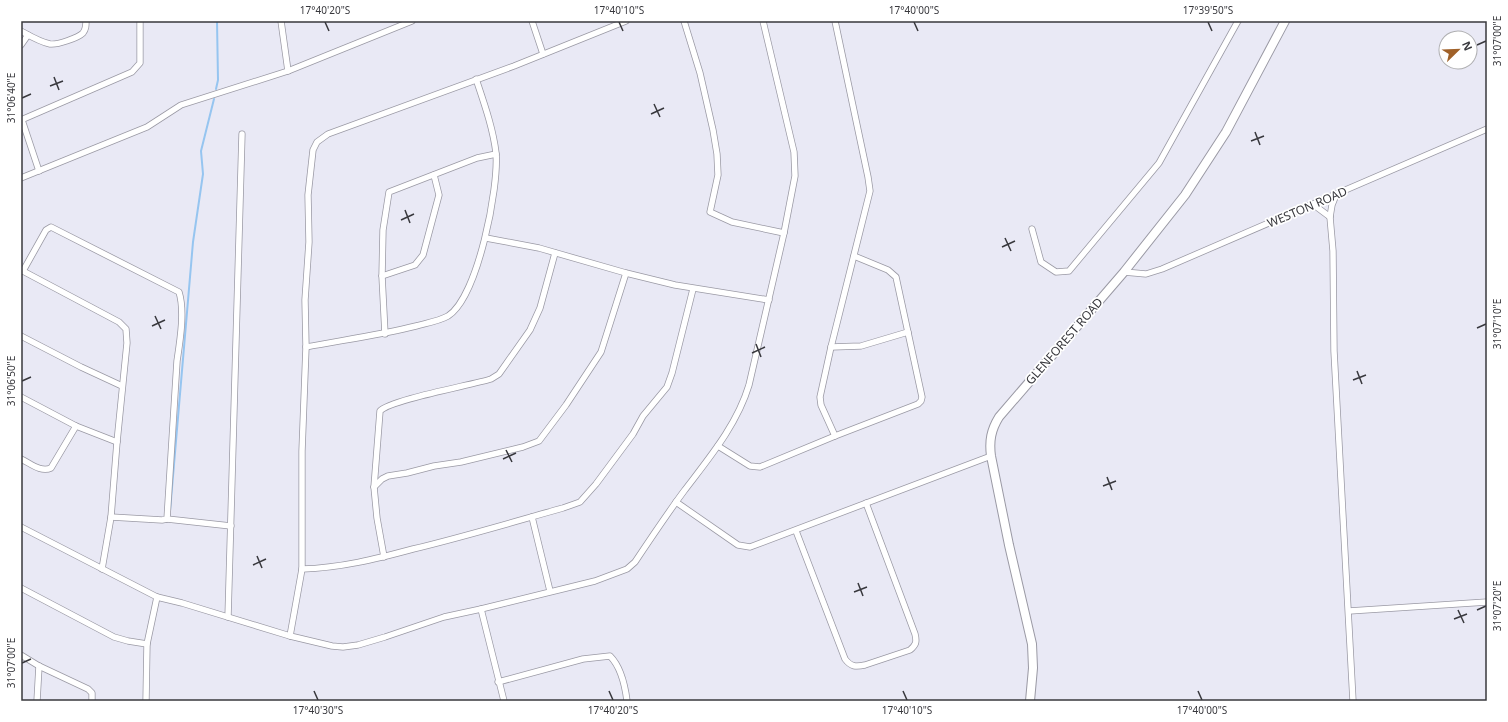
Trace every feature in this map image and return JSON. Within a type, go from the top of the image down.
[{"type":"street","points":[[21,31],[45,43],[52,45],[59,44],[80,35],[86,27],[86,21]]},
{"type":"street","points":[[39,171],[21,120],[132,72],[140,63],[140,21]]},
{"type":"street","points":[[282,21],[288,71]]},
{"type":"street","points":[[21,178],[148,127],[181,105],[288,71],[412,21]]},
{"type":"street","points":[[532,21],[543,54]]},
{"type":"street","points":[[290,636],[302,569],[302,451],[306,347],[305,300],[309,242],[308,195],[313,150],[315,145],[328,134],[543,54],[626,21]]},
{"type":"street","points":[[684,21],[700,73],[717,154],[718,175],[710,212],[732,222],[784,233]]},
{"type":"street","points":[[21,527],[157,597],[182,603],[290,636],[332,646],[351,646],[386,637],[444,617],[595,581],[627,569],[635,562],[676,502],[718,446],[745,397],[769,300],[795,176],[795,164],[791,140],[763,21]]},
{"type":"street","points":[[834,436],[820,401],[831,347],[869,197],[870,184],[835,21]]},
{"type":"street","points":[[1032,229],[1041,262],[1056,272],[1069,271],[1159,163],[1238,21]]},
{"type":"street","name":"GLENFOREST ROAD","points":[[1030,701],[1033,668],[1032,644],[1009,545],[991,456],[990,446],[992,431],[999,417],[1124,272],[1171,213],[1205,166],[1226,132],[1286,21]]},
{"type":"street","points":[[21,45],[28,35]]},
{"type":"street","points":[[306,347],[385,334],[434,321],[448,316],[461,304],[467,292],[486,238],[495,183],[496,154],[493,133],[476,79]]},
{"type":"street","name":"WESTON ROAD","points":[[1124,272],[1146,274],[1162,269],[1487,129]]},
{"type":"street","points":[[228,617],[242,134]]},
{"type":"street","points":[[385,334],[382,276],[383,230],[389,192],[477,158],[496,154]]},
{"type":"street","points":[[382,276],[415,265],[423,255],[438,195],[434,175]]},
{"type":"street","points":[[1336,195],[1332,205],[1330,217],[1333,244],[1335,365],[1353,701]]},
{"type":"street","points":[[1314,204],[1330,217]]},
{"type":"street","points":[[102,569],[111,517],[127,334],[123,325],[114,319],[22,271],[46,230],[51,227],[178,292],[181,312],[180,337],[166,519]]},
{"type":"street","points":[[486,238],[539,248],[626,273],[693,289],[769,300]]},
{"type":"street","points":[[384,557],[376,518],[374,487],[379,414],[383,408],[418,397],[491,379],[499,374],[530,330],[540,308],[555,253]]},
{"type":"street","points":[[718,446],[750,466],[757,468],[834,436],[918,404],[922,401],[897,279],[894,274],[888,270],[854,256]]},
{"type":"street","points":[[374,487],[382,479],[388,476],[461,462],[524,447],[539,440],[566,405],[601,352],[626,273]]},
{"type":"street","points":[[302,569],[324,568],[384,557],[532,517],[580,502],[596,484],[633,434],[643,416],[664,393],[672,373],[693,289]]},
{"type":"street","points":[[831,347],[861,346],[908,332]]},
{"type":"street","points":[[21,336],[122,386]]},
{"type":"street","points":[[21,397],[76,426],[117,442]]},
{"type":"street","points":[[21,459],[42,469],[48,470],[51,468],[76,426]]},
{"type":"street","points":[[676,502],[738,545],[745,547],[754,546],[991,456]]},
{"type":"street","points":[[796,531],[845,659],[848,663],[852,666],[865,665],[910,650],[915,646],[917,641],[915,634],[866,503]]},
{"type":"street","points":[[111,517],[166,519],[231,526]]},
{"type":"street","points":[[532,517],[550,591]]},
{"type":"street","points":[[21,588],[114,637],[147,644]]},
{"type":"street","points":[[146,701],[147,644],[157,597]]},
{"type":"street","points":[[1349,611],[1487,602]]},
{"type":"street","points":[[481,609],[498,682],[504,701]]},
{"type":"street","points":[[21,655],[39,666],[88,690],[92,694],[92,701]]},
{"type":"street","points":[[498,682],[584,659],[610,656],[616,663],[625,689],[627,701]]},
{"type":"street","points":[[37,701],[39,666]]},
{"type":"waterway","points":[[216,89],[218,80],[217,21]]},
{"type":"waterway","points":[[170,511],[193,242],[203,174],[201,151],[214,99]]}]
